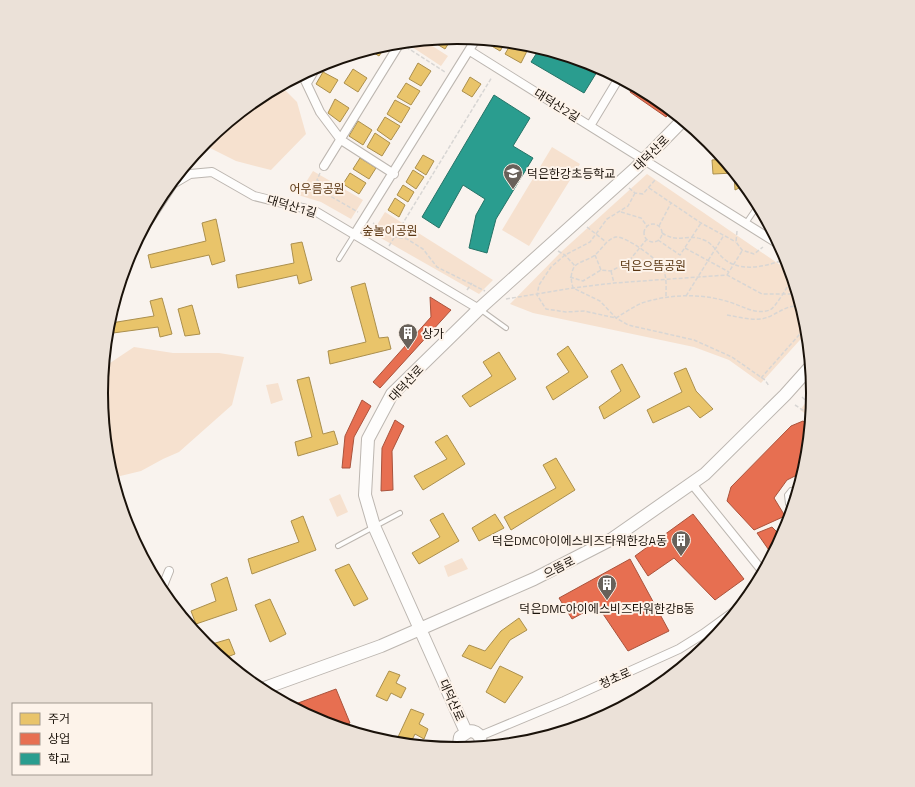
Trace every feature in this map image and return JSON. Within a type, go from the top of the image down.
[{"type":"street","points":[[354,235],[394,174],[473,45]]},
{"type":"street","points":[[324,166],[396,50]]},
{"type":"street","name":"대덕산2길","points":[[470,51],[771,239]]},
{"type":"street","points":[[306,83],[310,77]]},
{"type":"street","points":[[304,79],[320,112],[341,140],[394,174]]},
{"type":"street","points":[[590,126],[616,82]]},
{"type":"street","name":"대덕산로","points":[[466,732],[374,526],[365,494],[368,438],[392,394],[479,309],[644,160],[679,124]]},
{"type":"street","name":"대덕산1길","points":[[182,179],[190,174],[212,172],[254,196],[315,211],[479,309]]},
{"type":"street","name":"으뜸로","points":[[268,687],[380,646],[420,629],[534,579],[612,539],[706,474],[774,407],[806,372]]},
{"type":"street","points":[[692,484],[760,568]]},
{"type":"street","points":[[164,583],[169,571]]},
{"type":"street","name":"청초로","points":[[480,742],[557,704],[679,649],[725,618]]},
{"type":"street","points":[[461,743],[460,737],[466,732],[475,732],[480,742]]},
{"type":"lane","points":[[746,223],[755,210]]},
{"type":"lane","points":[[339,259],[354,235]]},
{"type":"lane","points":[[479,309],[506,328]]},
{"type":"lane","points":[[789,504],[787,495],[791,490],[793,490]]},
{"type":"lane","points":[[338,546],[400,513]]},
{"type":"path","points":[[407,48],[445,72]]},
{"type":"path","points":[[390,246],[492,77]]},
{"type":"path","points":[[324,166],[316,180],[326,186],[322,192],[358,212]]},
{"type":"path","points":[[628,187],[635,192],[643,194],[655,180]]},
{"type":"path","points":[[649,188],[701,223],[736,242],[742,250],[754,254],[763,247]]},
{"type":"path","points":[[635,192],[628,206],[600,226],[597,235],[582,248],[564,255],[542,278],[537,295],[546,309],[566,312],[584,311],[616,318],[641,304],[666,297],[686,296],[704,297],[729,302],[749,310],[762,312],[772,309],[789,284]]},
{"type":"path","points":[[658,226],[671,203]]},
{"type":"path","points":[[621,212],[640,218],[648,226]]},
{"type":"path","points":[[373,223],[395,237],[407,239],[423,249],[437,267],[486,291]]},
{"type":"path","points":[[701,223],[691,238],[685,248],[680,255],[658,240],[652,241],[647,239],[644,234],[648,226],[653,224],[658,226],[662,233],[670,238],[677,240],[691,238],[704,240],[733,265],[751,266],[780,261]]},
{"type":"path","points":[[586,226],[607,242]]},
{"type":"path","points":[[736,242],[737,231]]},
{"type":"path","points":[[658,240],[662,233]]},
{"type":"path","points":[[686,296],[707,260],[724,235]]},
{"type":"path","points":[[666,297],[666,279],[663,268],[656,260],[624,238],[616,237],[607,242],[595,254],[575,266],[570,277],[573,288],[600,302],[616,318],[628,326],[694,340],[732,356],[769,386]]},
{"type":"path","points":[[570,277],[583,281],[601,270],[611,271],[628,262],[647,239]]},
{"type":"path","points":[[685,248],[729,272]]},
{"type":"path","points":[[727,275],[742,250]]},
{"type":"path","points":[[558,251],[575,266]]},
{"type":"path","points":[[595,254],[601,270]]},
{"type":"path","points":[[611,271],[614,283]]},
{"type":"path","points":[[504,300],[573,288],[614,283],[727,275],[762,294],[792,294]]},
{"type":"path","points":[[467,290],[472,283]]},
{"type":"path","points":[[727,315],[748,319],[762,319],[788,307],[796,306]]},
{"type":"path","points":[[761,378],[801,332]]},
{"type":"path","points":[[802,397],[807,401]]},
{"type":"path","points":[[795,405],[806,412]]},
{"type":"green space","points":[[431,45],[448,56],[441,66],[412,47]]},
{"type":"green space","points":[[285,90],[297,102],[306,134],[271,170],[236,161],[210,148],[208,149],[245,116]]},
{"type":"green space","points":[[552,147],[580,164],[529,246],[502,230]]},
{"type":"green space","name":"어우름공원","points":[[313,171],[363,200],[351,219],[321,202],[298,195]]},
{"type":"green space","name":"덕은으뜸공원","points":[[647,174],[782,266],[795,303],[802,337],[761,383],[729,360],[694,347],[533,313],[510,304],[561,252]]},
{"type":"green space","name":"숲놀이공원","points":[[385,212],[493,280],[479,294],[372,233]]},
{"type":"green space","points":[[134,347],[173,353],[219,353],[244,357],[232,405],[179,452],[141,471],[118,476],[111,439],[109,416],[108,394],[110,363]]},
{"type":"green space","points":[[278,383],[283,400],[271,404],[266,385]]},
{"type":"green space","points":[[807,401],[806,414],[800,410]]},
{"type":"green space","points":[[340,494],[348,512],[337,517],[329,499]]},
{"type":"green space","points":[[462,558],[468,569],[448,577],[444,566]]},
{"type":"building: 주거","points":[[448,44],[445,49],[438,45]]},
{"type":"building: 주거","points":[[492,46],[503,47],[500,51]]},
{"type":"building: 주거","points":[[509,48],[527,51],[521,63],[505,54]]},
{"type":"building: 주거","points":[[418,63],[431,71],[421,86],[409,79]]},
{"type":"building: 주거","points":[[353,69],[367,78],[358,92],[344,83]]},
{"type":"building: 주거","points":[[323,72],[338,80],[330,93],[316,84]]},
{"type":"building: 주거","points":[[470,77],[481,84],[472,97],[462,91]]},
{"type":"building: 주거","points":[[406,83],[420,91],[411,105],[397,97]]},
{"type":"building: 주거","points":[[335,99],[349,108],[340,122],[328,113]]},
{"type":"building: 주거","points":[[395,100],[410,108],[401,123],[387,114]]},
{"type":"building: 주거","points":[[385,117],[400,126],[391,140],[377,130]]},
{"type":"building: 주거","points":[[358,121],[372,130],[363,145],[349,136]]},
{"type":"building: 주거","points":[[375,133],[390,143],[382,156],[367,147]]},
{"type":"building: 주거","points":[[423,155],[434,161],[426,175],[415,168]]},
{"type":"building: 주거","points":[[360,158],[376,168],[369,179],[353,169]]},
{"type":"building: 주거","points":[[712,160],[717,160],[729,173],[713,174]]},
{"type":"building: 주거","points":[[413,170],[424,177],[416,189],[406,182]]},
{"type":"building: 주거","points":[[350,173],[366,183],[359,194],[343,184]]},
{"type":"building: 주거","points":[[734,180],[740,188],[735,190]]},
{"type":"building: 주거","points":[[403,185],[414,192],[408,202],[397,195]]},
{"type":"building: 주거","points":[[395,198],[405,205],[399,217],[388,210]]},
{"type":"building: 주거","points":[[216,219],[225,261],[212,265],[209,255],[151,268],[148,255],[206,241],[202,223]]},
{"type":"building: 주거","points":[[302,242],[312,280],[299,284],[297,275],[238,288],[236,275],[294,263],[291,244]]},
{"type":"building: 주거","points":[[365,283],[379,338],[388,337],[391,349],[330,364],[328,351],[366,342],[351,287]]},
{"type":"building: 주거","points":[[162,298],[172,334],[160,337],[158,327],[114,333],[116,322],[154,316],[150,301]]},
{"type":"building: 주거","points":[[192,305],[200,334],[185,336],[178,309]]},
{"type":"building: 주거","points":[[568,346],[588,377],[553,400],[546,387],[569,372],[557,354]]},
{"type":"building: 주거","points":[[499,352],[516,379],[470,407],[462,396],[492,376],[483,362]]},
{"type":"building: 주거","points":[[622,364],[640,397],[604,419],[599,407],[621,391],[611,371]]},
{"type":"building: 주거","points":[[686,368],[696,391],[713,409],[700,418],[689,406],[653,423],[647,410],[682,392],[674,373]]},
{"type":"building: 주거","points":[[309,377],[323,434],[334,431],[338,444],[298,456],[295,442],[312,437],[297,380]]},
{"type":"building: 주거","points":[[803,424],[805,428],[804,439],[798,471],[786,476],[779,465],[798,456],[801,447],[792,428]]},
{"type":"building: 주거","points":[[447,435],[465,464],[423,490],[414,476],[447,459],[435,442]]},
{"type":"building: 주거","points":[[556,458],[575,490],[511,530],[504,517],[556,488],[543,465]]},
{"type":"building: 주거","points":[[770,475],[783,480],[771,497],[780,514],[755,526],[751,509],[729,501],[733,489],[753,496],[762,491]]},
{"type":"building: 주거","points":[[443,513],[459,541],[419,564],[412,553],[440,537],[430,520]]},
{"type":"building: 주거","points":[[495,514],[504,528],[479,541],[472,528]]},
{"type":"building: 주거","points":[[303,516],[316,550],[252,574],[248,559],[299,542],[291,521]]},
{"type":"building: 주거","points":[[349,564],[368,599],[354,606],[335,570]]},
{"type":"building: 주거","points":[[227,577],[237,610],[196,624],[191,611],[216,601],[211,584]]},
{"type":"building: 주거","points":[[270,599],[286,634],[270,642],[255,605]]},
{"type":"building: 주거","points":[[519,618],[527,630],[510,640],[491,669],[462,656],[469,645],[485,651],[501,631]]},
{"type":"building: 주거","points":[[229,639],[235,654],[228,657],[213,644]]},
{"type":"building: 주거","points":[[500,666],[523,677],[505,703],[486,692]]},
{"type":"building: 주거","points":[[389,671],[400,675],[396,683],[406,688],[401,698],[391,693],[387,701],[376,696]]},
{"type":"building: 주거","points":[[411,709],[424,714],[419,724],[428,729],[424,739],[415,734],[412,740],[398,737]]},
{"type":"building: 상업","points":[[632,91],[668,115],[666,117],[630,92]]},
{"type":"building: 상업","name":"상가","points":[[430,297],[451,310],[380,388],[373,382],[431,317]]},
{"type":"building: 상업","points":[[362,400],[371,406],[354,437],[350,468],[342,468],[345,436]]},
{"type":"building: 상업","points":[[395,420],[404,426],[392,451],[393,490],[381,491],[382,448]]},
{"type":"building: 상업","points":[[803,421],[805,423],[797,475],[787,480],[774,498],[785,515],[754,530],[727,501],[731,487],[791,426]]},
{"type":"building: 상업","name":"덕은DMC아이에스비즈타워한강A동","points":[[693,514],[744,579],[715,600],[674,558],[648,576],[635,556]]},
{"type":"building: 상업","points":[[772,527],[778,533],[769,551],[757,533]]},
{"type":"building: 상업","name":"덕은DMC아이에스비즈타워한강B동","points":[[630,559],[669,631],[628,651],[597,605],[572,619],[559,598]]},
{"type":"building: 상업","points":[[336,689],[350,723],[345,724],[297,704]]},
{"type":"building: 학교","points":[[537,53],[570,63],[596,73],[584,93],[531,62]]},
{"type":"building: 학교","points":[[494,95],[530,118],[513,146],[533,158],[496,219],[487,253],[469,248],[476,215],[485,199],[463,185],[439,228],[422,217]]},
{"type":"place","name":"덕은한강초등학교","points":[[513,190]]},
{"type":"place","name":"상가","points":[[408,350]]},
{"type":"place","name":"덕은DMC아이에스비즈타워한강A동","points":[[681,557]]},
{"type":"place","name":"덕은DMC아이에스비즈타워한강B동","points":[[607,601]]}]
